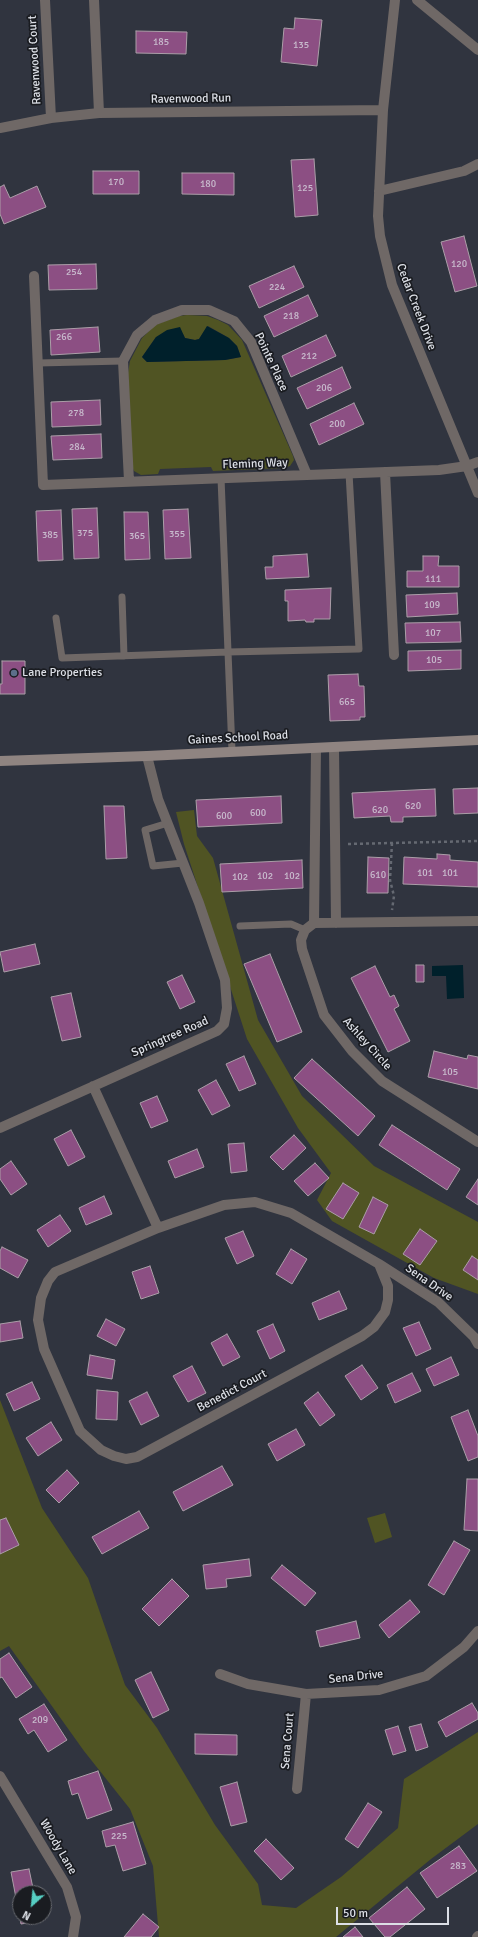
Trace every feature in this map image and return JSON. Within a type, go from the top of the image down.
[{"type":"main road","name":"Gaines School Road","points":[[0,761],[147,756],[478,740]]},
{"type":"street","name":"Ravenwood Court","points":[[45,0],[51,118]]},
{"type":"street","points":[[94,0],[99,113]]},
{"type":"street","name":"Cedar Creek Drive","points":[[395,0],[383,110],[378,216],[380,236],[392,285],[478,493]]},
{"type":"street","points":[[417,0],[478,50]]},
{"type":"street","name":"Ravenwood Run","points":[[0,128],[51,118],[99,113],[383,110]]},
{"type":"street","points":[[379,191],[464,171],[478,164]]},
{"type":"street","points":[[34,276],[38,363]]},
{"type":"street","name":"Pointe Place","points":[[123,361],[138,334],[155,320],[182,310],[209,310],[234,321],[251,342],[306,475]]},
{"type":"street","points":[[123,361],[129,481]]},
{"type":"street","name":"Fleming Way","points":[[38,363],[43,484],[439,470],[467,466],[478,462]]},
{"type":"street","points":[[385,472],[394,655]]},
{"type":"street","points":[[334,747],[336,923]]},
{"type":"street","points":[[314,923],[316,748]]},
{"type":"street","name":"Springtree Road","points":[[0,1128],[217,1030],[224,1024],[227,1008],[225,980],[183,863],[158,799],[147,756]]},
{"type":"street","points":[[305,930],[314,923],[478,921]]},
{"type":"street","name":"Ashley Circle","points":[[305,930],[301,940],[302,949],[324,1015],[352,1051],[382,1081],[478,1142]]},
{"type":"street","points":[[93,1086],[158,1228]]},
{"type":"street","name":"Benedict Court","points":[[255,1202],[290,1213],[379,1264],[388,1286],[388,1300],[385,1312],[374,1327],[355,1340],[137,1457],[126,1459],[102,1450],[80,1431],[44,1349],[38,1320],[41,1298],[48,1281],[55,1272],[158,1228],[224,1205],[255,1202]]},
{"type":"street","name":"Sena Drive","points":[[379,1264],[438,1302],[474,1337],[478,1344]]},
{"type":"street","name":"Sena Drive","points":[[220,1674],[248,1684],[306,1694],[379,1690],[426,1676],[464,1647],[478,1631]]},
{"type":"street","name":"Sena Court","points":[[297,1789],[306,1694]]},
{"type":"street","name":"Woody Lane","points":[[0,1776],[67,1887],[76,1917],[73,1937]]},
{"type":"lane","points":[[38,363],[123,361]]},
{"type":"lane","points":[[56,618],[62,658],[228,652],[359,650],[349,473]]},
{"type":"lane","points":[[221,478],[232,751]]},
{"type":"lane","points":[[122,596],[124,656]]},
{"type":"lane","points":[[168,823],[145,830],[153,866],[183,863]]},
{"type":"lane","points":[[240,926],[292,924],[305,930]]},
{"type":"path","points":[[335,845],[478,841]]},
{"type":"path","points":[[391,922],[394,896],[390,880],[392,843]]},
{"type":"green space","points":[[179,316],[207,316],[218,320],[228,325],[242,340],[293,456],[294,460],[290,466],[284,468],[213,471],[211,467],[160,469],[158,474],[141,475],[134,471],[132,466],[128,373],[130,361],[142,338],[155,325]],"holes":[[[208,326],[229,338],[237,346],[241,357],[225,360],[147,362],[142,357],[156,337],[183,334],[185,338],[195,340],[199,339]]]},
{"type":"green space","points":[[194,810],[197,836],[213,858],[258,1020],[302,1096],[374,1166],[478,1222],[478,1294],[434,1278],[332,1221],[317,1200],[331,1173],[298,1128],[247,1039],[184,844],[176,812]]},
{"type":"green space","points":[[0,1400],[42,1508],[88,1578],[125,1685],[157,1728],[215,1825],[258,1884],[262,1905],[296,1908],[341,1877],[398,1828],[404,1779],[478,1732],[478,1824],[431,1859],[336,1937],[159,1937],[153,1866],[130,1809],[84,1751],[9,1646],[0,1651]]},
{"type":"green space","points":[[385,1513],[392,1537],[375,1543],[367,1518]]},
{"type":"water","points":[[207,326],[229,338],[237,346],[241,357],[225,360],[147,362],[142,357],[156,337],[167,330],[180,327],[185,338],[195,340],[199,339]]},
{"type":"water","points":[[463,965],[464,998],[447,999],[446,976],[432,976],[432,966]]},
{"type":"building","points":[[295,18],[322,20],[317,66],[281,62],[284,28],[294,29]]},
{"type":"building","points":[[136,31],[187,32],[186,54],[136,53]]},
{"type":"building","points":[[314,159],[318,215],[295,217],[291,160]]},
{"type":"building","points":[[93,171],[139,171],[139,194],[93,194]]},
{"type":"building","points":[[182,173],[234,173],[234,195],[182,194]]},
{"type":"building","points":[[4,185],[10,198],[37,186],[46,207],[4,224],[0,214],[0,187]]},
{"type":"building","points":[[464,236],[477,286],[455,292],[441,242]]},
{"type":"building","points":[[96,264],[97,289],[49,290],[48,265]]},
{"type":"building","points":[[294,266],[304,287],[259,308],[249,286]]},
{"type":"building","points":[[308,295],[318,316],[274,337],[264,316]]},
{"type":"building","points":[[98,327],[100,352],[51,355],[50,330]]},
{"type":"building","points":[[326,335],[336,356],[291,377],[282,356]]},
{"type":"building","points":[[342,367],[351,388],[307,409],[297,388]]},
{"type":"building","points":[[100,400],[101,425],[52,427],[51,402]]},
{"type":"building","points":[[354,403],[364,424],[319,445],[310,424]]},
{"type":"building","points":[[101,434],[102,458],[53,460],[51,436]]},
{"type":"building","points":[[97,508],[99,558],[74,559],[72,509]]},
{"type":"building","points":[[188,509],[191,558],[165,559],[163,510]]},
{"type":"building","points":[[61,510],[63,560],[38,561],[36,511]]},
{"type":"building","points":[[124,512],[148,512],[150,559],[125,560]]},
{"type":"building","points":[[307,554],[309,577],[266,579],[265,567],[273,567],[273,556]]},
{"type":"building","points":[[423,556],[439,556],[438,566],[459,566],[459,587],[407,587],[407,571],[423,571]]},
{"type":"building","points":[[331,588],[330,619],[314,619],[314,622],[306,622],[305,620],[288,621],[288,601],[285,601],[285,590]]},
{"type":"building","points":[[457,593],[458,614],[407,617],[406,595]]},
{"type":"building","points":[[460,622],[461,642],[406,643],[405,623]]},
{"type":"building","points":[[461,650],[461,669],[408,671],[408,651]]},
{"type":"building","name":"Lane Properties","points":[[2,661],[25,661],[25,694],[0,694],[0,684],[2,684]]},
{"type":"building","points":[[358,674],[359,686],[364,686],[365,717],[360,717],[360,720],[330,721],[328,675]]},
{"type":"building","points":[[478,788],[478,813],[454,814],[453,789]]},
{"type":"building","points":[[435,789],[436,816],[403,817],[403,822],[391,822],[390,816],[354,818],[352,793]]},
{"type":"building","points":[[281,796],[282,823],[198,827],[196,800]]},
{"type":"building","points":[[104,806],[124,806],[127,858],[106,859]]},
{"type":"building","points":[[437,854],[450,855],[450,860],[478,862],[478,887],[403,884],[404,857],[437,859]]},
{"type":"building","points":[[368,857],[389,858],[388,893],[367,893]]},
{"type":"building","points":[[302,860],[303,888],[222,892],[220,864]]},
{"type":"building","points":[[35,944],[40,964],[4,972],[0,952]]},
{"type":"building","points":[[270,954],[302,1032],[277,1042],[244,964]]},
{"type":"building","points":[[416,965],[424,965],[424,982],[416,982]]},
{"type":"building","points":[[375,966],[390,997],[394,995],[399,1006],[394,1009],[410,1041],[388,1052],[351,978]]},
{"type":"building","points":[[182,975],[195,1002],[180,1009],[167,982]]},
{"type":"building","points":[[71,993],[81,1037],[62,1041],[51,997]]},
{"type":"building","points":[[434,1051],[467,1059],[468,1055],[478,1057],[478,1089],[428,1077]]},
{"type":"building","points":[[244,1056],[256,1084],[239,1091],[226,1064]]},
{"type":"building","points":[[312,1059],[375,1116],[358,1136],[294,1078]]},
{"type":"building","points":[[216,1080],[230,1106],[212,1115],[198,1090]]},
{"type":"building","points":[[157,1096],[168,1121],[151,1128],[140,1103]]},
{"type":"building","points":[[392,1125],[460,1169],[447,1190],[379,1145]]},
{"type":"building","points":[[71,1130],[85,1157],[68,1166],[54,1139]]},
{"type":"building","points":[[294,1135],[306,1148],[283,1170],[270,1157]]},
{"type":"building","points":[[244,1143],[247,1171],[231,1173],[228,1144]]},
{"type":"building","points":[[197,1149],[204,1167],[175,1178],[168,1161]]},
{"type":"building","points":[[11,1161],[27,1184],[11,1195],[0,1179],[0,1169]]},
{"type":"building","points":[[315,1163],[329,1178],[308,1196],[294,1181]]},
{"type":"building","points":[[478,1179],[478,1205],[466,1197]]},
{"type":"building","points":[[343,1183],[359,1193],[343,1219],[326,1209]]},
{"type":"building","points":[[104,1196],[112,1214],[86,1225],[79,1208]]},
{"type":"building","points":[[373,1197],[388,1205],[374,1234],[359,1227]]},
{"type":"building","points":[[60,1215],[71,1231],[48,1247],[37,1230]]},
{"type":"building","points":[[420,1229],[437,1241],[420,1265],[403,1254]]},
{"type":"building","points":[[243,1231],[254,1256],[237,1264],[225,1238]]},
{"type":"building","points":[[2,1247],[28,1260],[18,1278],[0,1268],[0,1251]]},
{"type":"building","points":[[291,1249],[307,1259],[292,1284],[276,1274]]},
{"type":"building","points":[[472,1256],[478,1260],[478,1280],[463,1270]]},
{"type":"building","points":[[150,1266],[159,1293],[141,1299],[132,1272]]},
{"type":"building","points":[[339,1291],[347,1309],[319,1320],[312,1303]]},
{"type":"building","points":[[106,1319],[125,1329],[116,1346],[97,1336]]},
{"type":"building","points":[[20,1321],[23,1338],[0,1342],[0,1324]]},
{"type":"building","points":[[419,1322],[431,1349],[416,1356],[403,1328]]},
{"type":"building","points":[[273,1324],[285,1351],[270,1359],[257,1331]]},
{"type":"building","points":[[227,1334],[240,1357],[223,1366],[211,1343]]},
{"type":"building","points":[[90,1355],[115,1360],[112,1379],[87,1375]]},
{"type":"building","points":[[451,1357],[459,1375],[434,1386],[426,1369]]},
{"type":"building","points":[[362,1365],[378,1388],[361,1400],[345,1376]]},
{"type":"building","points":[[192,1366],[206,1393],[188,1402],[173,1376]]},
{"type":"building","points":[[412,1373],[421,1391],[395,1403],[387,1385]]},
{"type":"building","points":[[32,1382],[40,1399],[14,1411],[6,1394]]},
{"type":"building","points":[[97,1390],[118,1392],[117,1420],[96,1419]]},
{"type":"building","points":[[147,1392],[159,1416],[141,1425],[129,1401]]},
{"type":"building","points":[[318,1392],[335,1415],[320,1426],[304,1403]]},
{"type":"building","points":[[468,1410],[478,1436],[478,1457],[468,1461],[451,1417]]},
{"type":"building","points":[[51,1422],[62,1440],[38,1456],[26,1438]]},
{"type":"building","points":[[296,1429],[305,1445],[277,1461],[268,1444]]},
{"type":"building","points":[[222,1466],[233,1485],[183,1511],[173,1492]]},
{"type":"building","points":[[67,1470],[79,1483],[59,1503],[46,1490]]},
{"type":"building","points":[[467,1479],[478,1479],[478,1531],[464,1530]]},
{"type":"building","points":[[139,1511],[149,1528],[102,1554],[92,1537]]},
{"type":"building","points":[[6,1518],[19,1545],[0,1554],[0,1520]]},
{"type":"building","points":[[454,1541],[470,1550],[444,1595],[428,1585]]},
{"type":"building","points":[[249,1559],[251,1576],[226,1579],[227,1587],[206,1589],[203,1565]]},
{"type":"building","points":[[282,1565],[316,1593],[305,1606],[271,1578]]},
{"type":"building","points":[[172,1579],[189,1596],[159,1626],[142,1609]]},
{"type":"building","points":[[410,1600],[420,1612],[389,1638],[379,1625]]},
{"type":"building","points":[[356,1621],[360,1638],[320,1647],[316,1631]]},
{"type":"building","points":[[9,1653],[32,1687],[16,1698],[2,1677],[0,1678],[0,1659]]},
{"type":"building","points":[[151,1672],[169,1710],[153,1718],[135,1680]]},
{"type":"building","points":[[472,1703],[478,1713],[478,1719],[446,1737],[438,1722]]},
{"type":"building","points":[[44,1704],[67,1740],[48,1752],[34,1730],[28,1734],[19,1719]]},
{"type":"building","points":[[421,1724],[428,1747],[416,1751],[409,1727]]},
{"type":"building","points":[[398,1726],[406,1751],[393,1755],[385,1730]]},
{"type":"building","points":[[195,1734],[237,1735],[237,1755],[195,1754]]},
{"type":"building","points":[[98,1771],[112,1810],[87,1819],[78,1793],[72,1795],[68,1781]]},
{"type":"building","points":[[237,1782],[247,1822],[231,1826],[220,1787]]},
{"type":"building","points":[[368,1803],[382,1812],[358,1848],[345,1839]]},
{"type":"building","points":[[133,1822],[146,1864],[123,1871],[115,1845],[106,1847],[102,1831]]},
{"type":"building","points":[[266,1839],[294,1868],[281,1880],[254,1851]]},
{"type":"building","points":[[459,1846],[477,1871],[437,1898],[420,1873]]},
{"type":"building","points":[[29,1869],[32,1885],[14,1885],[11,1872]]},
{"type":"building","points":[[407,1887],[425,1909],[390,1937],[385,1937],[369,1918]]},
{"type":"building","points":[[143,1914],[159,1927],[151,1937],[124,1937]]},
{"type":"building","points":[[355,1927],[363,1937],[343,1937]]},
{"type":"place","name":"Lane Properties","points":[[14,673]]}]
